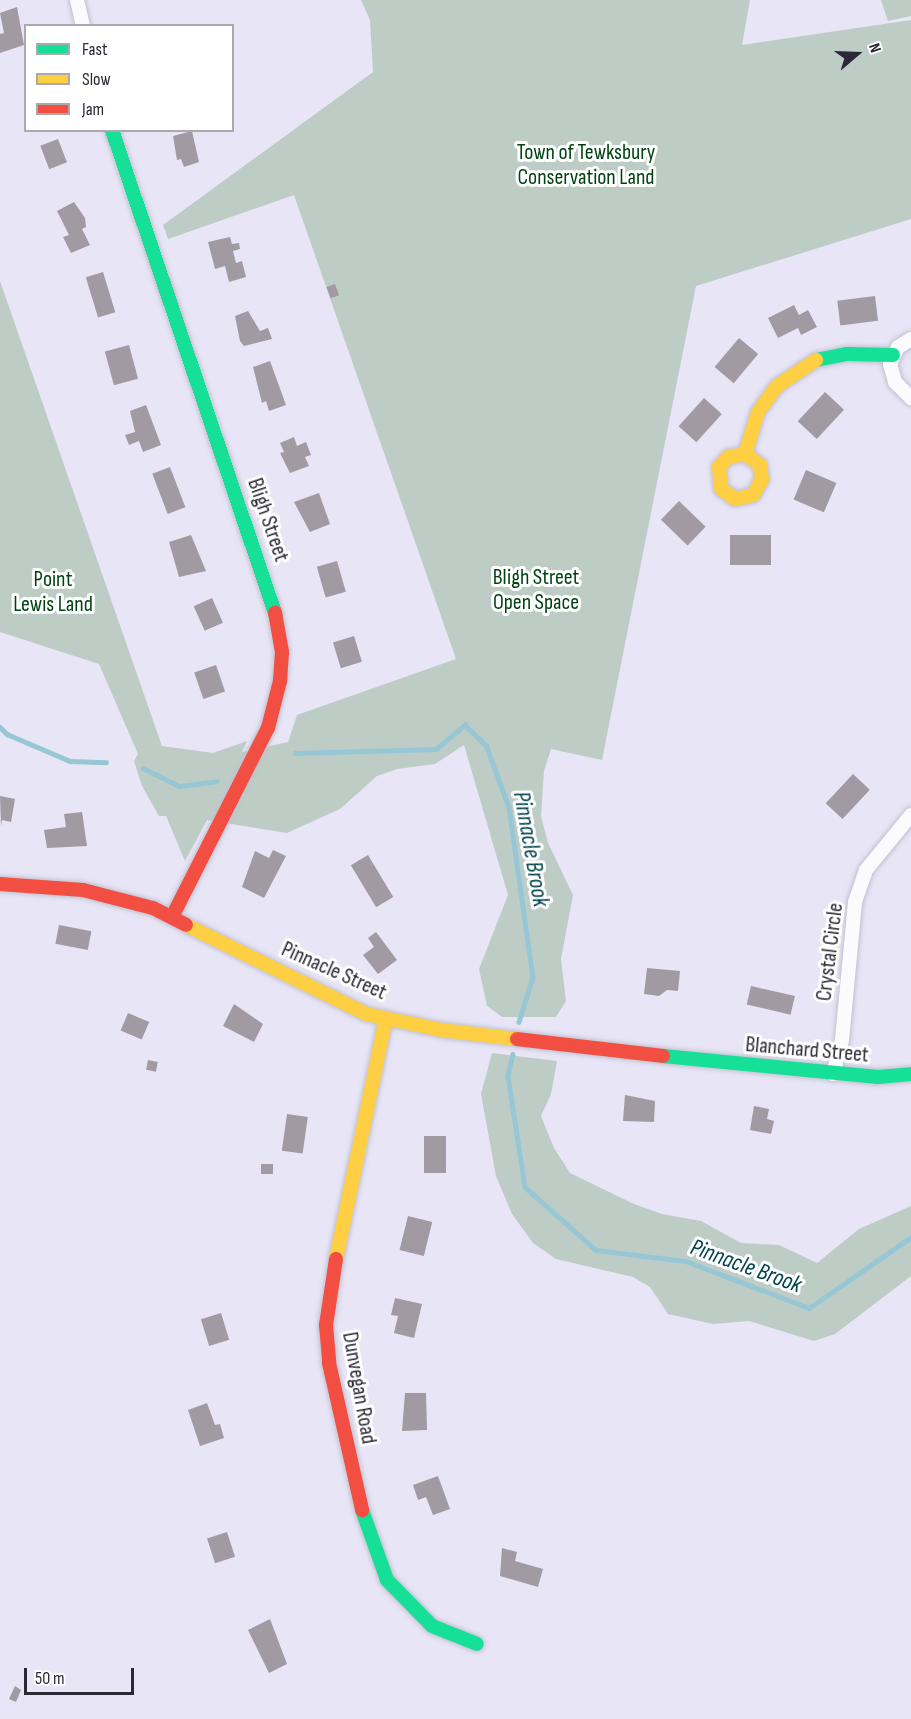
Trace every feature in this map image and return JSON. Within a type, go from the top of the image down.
[{"type":"street","points":[[77,0],[83,24]]},
{"type":"street","name":"Bligh Street","points":[[113,132],[272,597],[282,652],[280,681],[268,728],[172,916]]},
{"type":"street","points":[[745,454],[762,405],[777,386],[801,368],[839,355],[893,355],[911,339]]},
{"type":"street","points":[[893,355],[891,374],[911,398]]},
{"type":"street","name":"Crystal Circle","points":[[833,1074],[842,1040],[855,902],[866,870],[911,815]]},
{"type":"street","name":"Pinnacle Street","points":[[0,884],[83,890],[172,916],[317,992],[366,1014],[441,1030],[554,1046],[700,1060]]},
{"type":"street","name":"Dunvegan Road","points":[[387,1018],[332,1278],[326,1325],[329,1363],[362,1511],[387,1580],[432,1626],[477,1644]]},
{"type":"street","name":"Blanchard Street","points":[[700,1060],[833,1074],[911,1074]]},
{"type":"green space","points":[[361,0],[750,0],[742,45],[911,20],[911,219],[696,286],[602,760],[551,749],[544,771],[541,816],[548,843],[573,895],[561,959],[566,1001],[556,1017],[502,1017],[487,1006],[479,969],[508,895],[464,745],[435,764],[397,769],[377,776],[340,809],[287,833],[207,820],[185,861],[166,816],[159,816],[142,786],[134,761],[138,754],[99,664],[0,632],[0,281],[162,746],[213,753],[247,741],[242,752],[288,742],[297,715],[456,659],[294,195],[168,239],[163,225],[373,72],[370,20]]},
{"type":"green space","points":[[881,0],[911,0],[911,16],[888,21]]},
{"type":"green space","points":[[492,1053],[557,1061],[551,1094],[541,1116],[554,1148],[570,1173],[634,1204],[662,1214],[701,1221],[741,1243],[779,1245],[817,1263],[859,1229],[911,1206],[911,1276],[835,1334],[814,1341],[749,1321],[713,1324],[668,1314],[650,1287],[633,1277],[556,1259],[533,1243],[512,1214],[496,1176],[481,1094]]},
{"type":"building","points":[[17,7],[24,45],[0,53],[0,34],[4,33],[0,13]]},
{"type":"building","points":[[192,132],[199,162],[184,167],[181,159],[177,160],[173,136]]},
{"type":"building","points":[[58,139],[67,162],[49,169],[40,146]]},
{"type":"building","points":[[74,202],[85,218],[86,227],[82,229],[90,245],[71,253],[63,237],[69,235],[57,211]]},
{"type":"building","points":[[230,237],[232,244],[239,243],[240,249],[233,251],[236,263],[242,261],[246,277],[229,282],[225,266],[215,269],[208,242]]},
{"type":"building","points":[[103,272],[115,312],[98,317],[86,277]]},
{"type":"building","points":[[335,284],[339,295],[331,298],[327,287]]},
{"type":"building","points":[[875,296],[878,321],[840,325],[837,301]]},
{"type":"building","points":[[794,305],[799,315],[808,310],[817,327],[801,335],[798,328],[778,338],[768,318]]},
{"type":"building","points":[[248,311],[260,331],[268,328],[272,339],[244,346],[240,341],[235,316]]},
{"type":"building","points":[[739,338],[758,354],[734,383],[715,367]]},
{"type":"building","points":[[129,345],[138,379],[114,385],[105,351]]},
{"type":"building","points":[[270,361],[286,405],[269,411],[266,401],[262,403],[253,367]]},
{"type":"building","points":[[825,392],[844,410],[817,439],[798,421]]},
{"type":"building","points":[[704,398],[722,414],[696,442],[679,426]]},
{"type":"building","points":[[146,405],[161,445],[143,452],[139,441],[129,445],[125,435],[135,432],[130,411]]},
{"type":"building","points":[[294,437],[297,446],[306,442],[311,455],[305,457],[309,466],[290,473],[280,453],[284,452],[280,443]]},
{"type":"building","points":[[170,467],[185,507],[168,514],[152,474]]},
{"type":"building","points":[[806,470],[836,483],[824,512],[793,499]]},
{"type":"building","points":[[319,493],[330,524],[310,532],[294,502]]},
{"type":"building","points":[[679,501],[706,527],[688,545],[661,520]]},
{"type":"building","points":[[191,535],[206,571],[179,577],[169,542]]},
{"type":"building","points":[[730,535],[771,535],[771,565],[730,565]]},
{"type":"building","points":[[337,561],[346,592],[326,598],[317,567]]},
{"type":"building","points":[[212,598],[223,623],[205,631],[194,606]]},
{"type":"building","points":[[354,636],[362,662],[341,668],[333,642]]},
{"type":"building","points":[[216,665],[225,691],[203,699],[194,672]]},
{"type":"building","points":[[853,774],[870,790],[843,819],[826,803]]},
{"type":"building","points":[[0,796],[15,799],[11,822],[2,820],[1,826]]},
{"type":"building","points":[[82,812],[87,846],[47,848],[44,830],[66,827],[64,814]]},
{"type":"building","points":[[273,850],[286,856],[264,898],[242,887],[255,851],[269,858]]},
{"type":"building","points":[[368,855],[393,897],[376,907],[351,865]]},
{"type":"building","points":[[59,925],[91,931],[88,950],[55,944]]},
{"type":"building","points":[[376,932],[397,960],[378,974],[363,955],[374,947],[368,938]]},
{"type":"building","points":[[647,968],[680,971],[678,991],[667,990],[659,996],[644,994]]},
{"type":"building","points":[[751,986],[795,996],[791,1015],[747,1005]]},
{"type":"building","points":[[234,1004],[263,1024],[254,1042],[223,1026]]},
{"type":"building","points":[[128,1013],[149,1022],[142,1039],[121,1030]]},
{"type":"building","points":[[148,1060],[158,1062],[156,1072],[146,1070]]},
{"type":"building","points":[[625,1095],[655,1101],[654,1122],[623,1121]]},
{"type":"building","points":[[754,1106],[769,1109],[767,1119],[774,1121],[771,1134],[750,1130]]},
{"type":"building","points":[[287,1114],[308,1117],[303,1154],[282,1151]]},
{"type":"building","points":[[424,1136],[446,1136],[446,1173],[424,1173]]},
{"type":"building","points":[[261,1164],[273,1164],[273,1174],[261,1174]]},
{"type":"building","points":[[408,1216],[432,1222],[424,1256],[400,1250]]},
{"type":"building","points":[[395,1298],[422,1304],[414,1338],[394,1333],[398,1316],[391,1315]]},
{"type":"building","points":[[221,1313],[229,1340],[209,1346],[201,1319]]},
{"type":"building","points":[[405,1393],[426,1393],[427,1430],[402,1431]]},
{"type":"building","points":[[207,1403],[215,1425],[220,1424],[224,1438],[200,1446],[188,1410]]},
{"type":"building","points":[[438,1476],[450,1509],[433,1515],[426,1497],[418,1500],[413,1485]]},
{"type":"building","points":[[227,1532],[235,1557],[215,1563],[207,1538]]},
{"type":"building","points":[[502,1548],[517,1552],[515,1561],[543,1569],[538,1587],[500,1576]]},
{"type":"building","points":[[270,1619],[287,1664],[269,1673],[248,1630]]},
{"type":"building","points":[[15,1686],[21,1690],[16,1702],[9,1699]]},
{"type":"waterway","name":"Pinnacle Brook","points":[[295,753],[436,749],[465,725],[486,745],[509,807],[533,977],[519,1022]]},
{"type":"waterway","name":"Pinnacle Brook","points":[[0,727],[7,734],[70,761],[106,762]]},
{"type":"waterway","name":"Pinnacle Brook","points":[[143,768],[179,786],[217,781]]},
{"type":"waterway","name":"Pinnacle Brook","points":[[513,1054],[508,1076],[525,1187],[596,1250],[686,1261],[809,1308],[911,1237]]},
{"type":"traffic: fast","points":[[113,132],[275,613]]},
{"type":"traffic: fast","points":[[816,360],[847,354],[893,355]]},
{"type":"traffic: fast","points":[[663,1056],[878,1077],[911,1074]]},
{"type":"traffic: fast","points":[[362,1510],[387,1580],[432,1626],[477,1644]]},
{"type":"traffic: slow","points":[[745,454],[760,465],[762,479],[753,495],[735,499],[721,489],[719,467],[728,457],[745,454],[758,412],[777,386],[816,360]]},
{"type":"traffic: slow","points":[[186,925],[366,1014],[441,1030],[517,1039]]},
{"type":"traffic: slow","points":[[336,1259],[386,1018]]},
{"type":"traffic: jam","points":[[172,917],[268,728],[280,681],[282,652],[275,613]]},
{"type":"traffic: jam","points":[[0,884],[83,890],[153,908],[186,925]]},
{"type":"traffic: jam","points":[[517,1039],[663,1056]]},
{"type":"traffic: jam","points":[[336,1259],[326,1325],[329,1363],[362,1510]]},
{"type":"park label","name":"Town of Tewksbury Conservation Land","points":[[586,164]]},
{"type":"park label","name":"Bligh Street Open Space","points":[[536,590]]},
{"type":"park label","name":"Point Lewis Land","points":[[53,592]]}]
